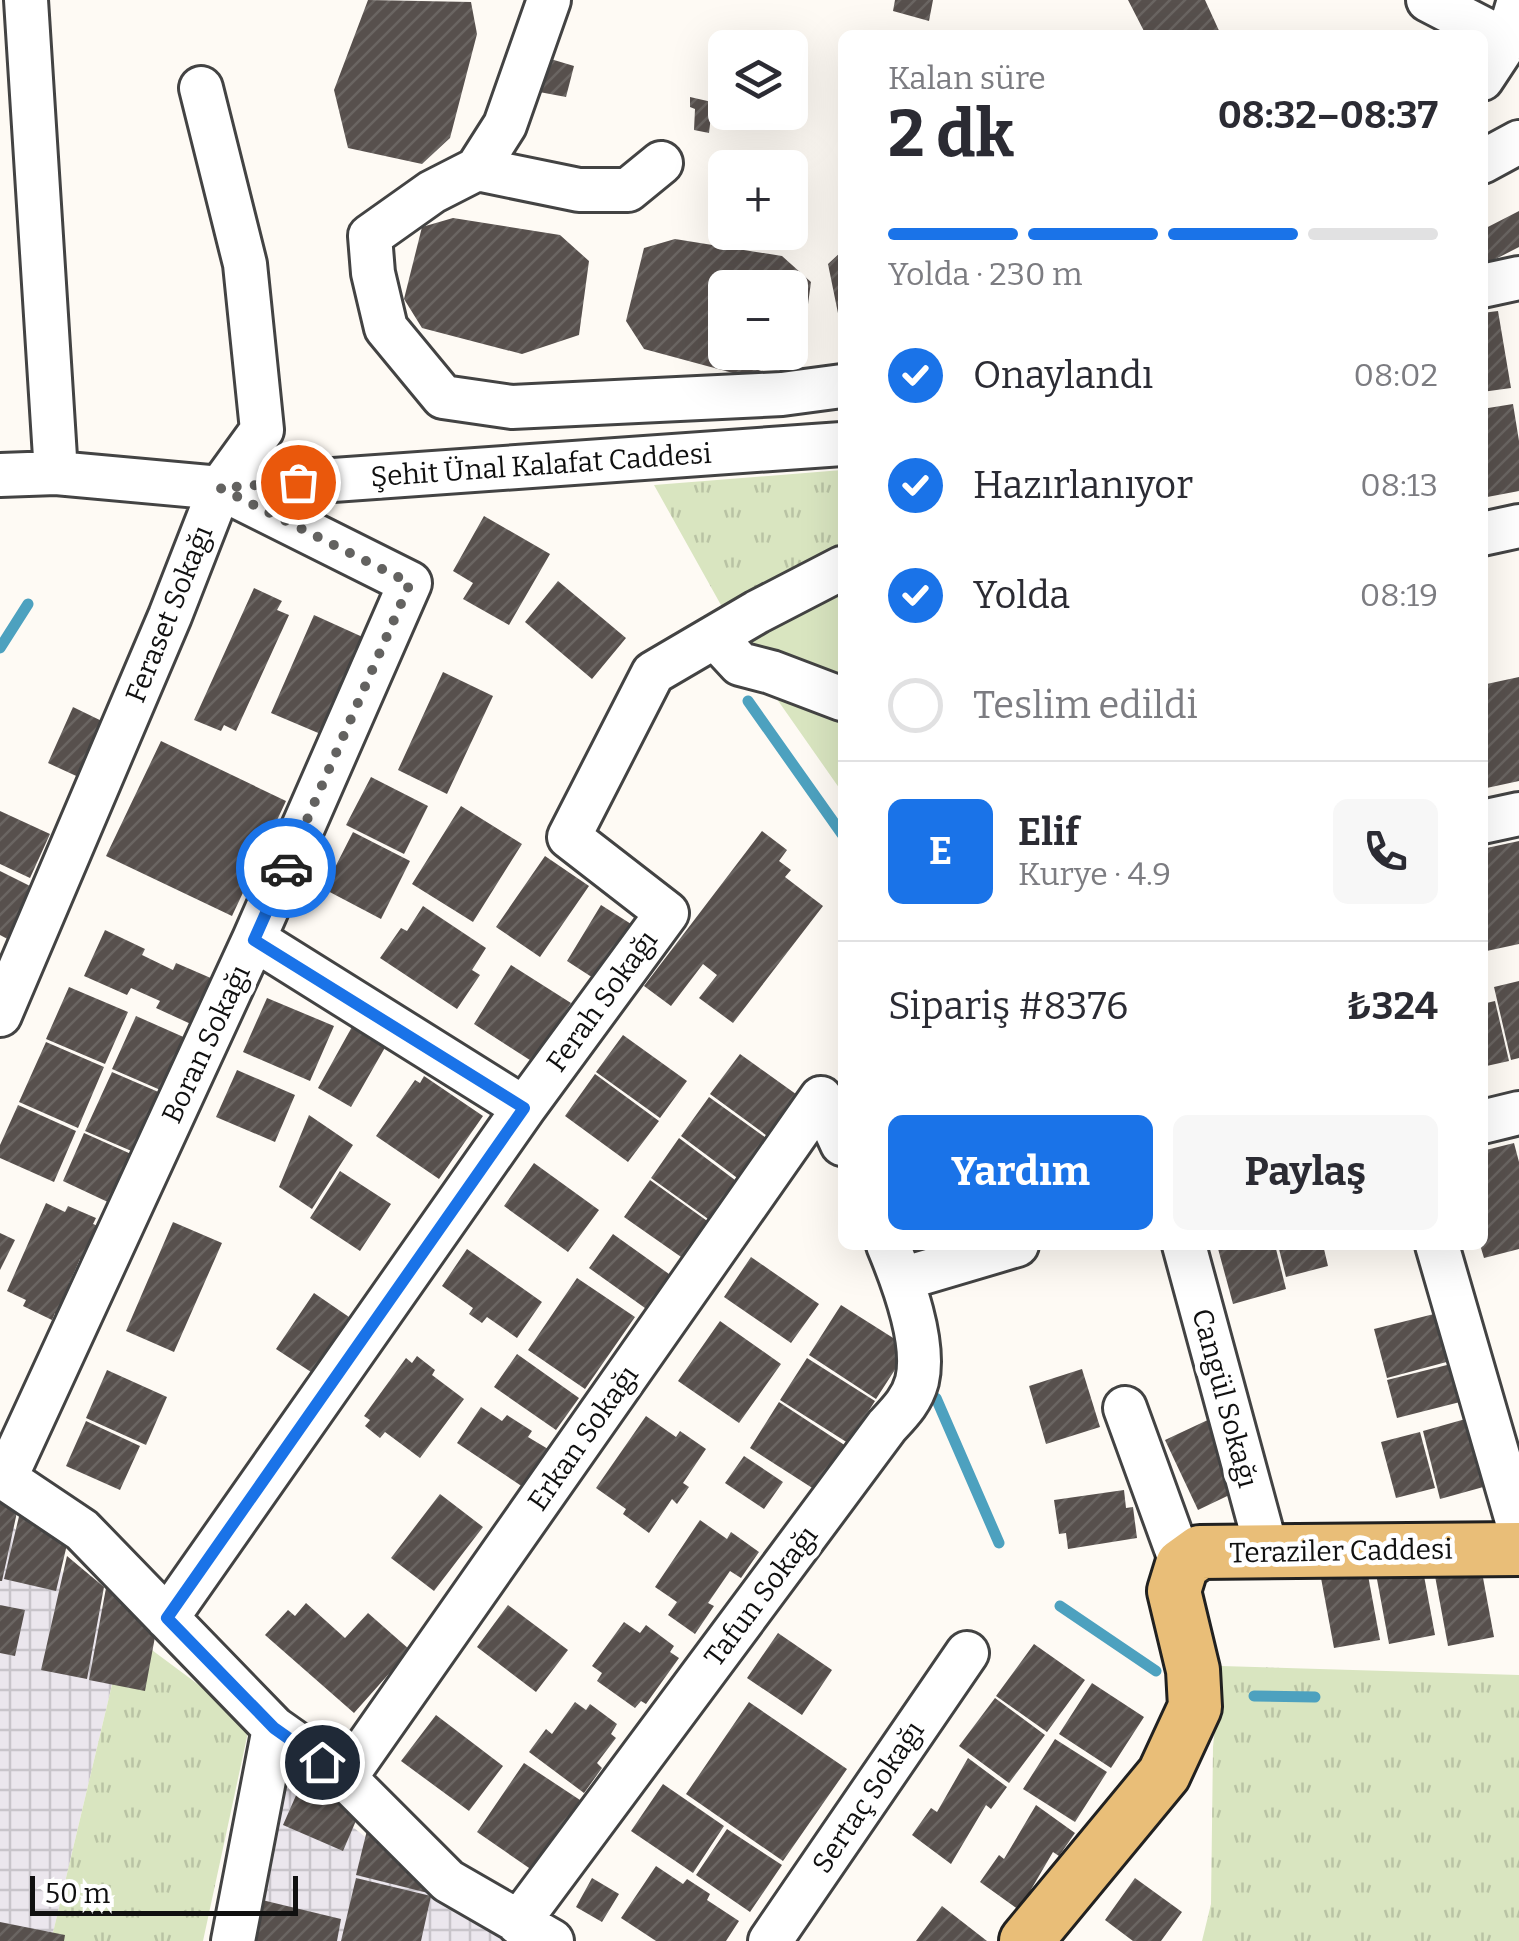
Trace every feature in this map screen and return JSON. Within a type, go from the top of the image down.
[{"type":"main road","name":"Teraziler Caddesi","points":[[1182,1565],[1200,1552],[1519,1548]]},
{"type":"main road","points":[[1026,1941],[1164,1774],[1195,1706],[1192,1670],[1174,1591],[1182,1565]]},
{"type":"street","points":[[26,0],[56,473]]},
{"type":"street","points":[[549,0],[505,125],[477,169],[432,192],[370,236],[372,272],[386,328],[443,396],[512,407],[782,394],[838,387]]},
{"type":"street","points":[[1428,0],[1486,30]]},
{"type":"street","points":[[1488,70],[1507,41],[1519,0]]},
{"type":"street","points":[[1488,31],[1507,41]]},
{"type":"street","name":"Feraset Sokağı","points":[[0,1015],[170,616],[220,488],[262,430],[245,264],[201,88]]},
{"type":"street","points":[[1488,159],[1519,142]]},
{"type":"street","points":[[477,169],[579,190],[628,190],[661,163]]},
{"type":"street","points":[[1488,285],[1519,278]]},
{"type":"street","name":"Şehit Ünal Kalafat Caddesi","points":[[0,476],[56,473],[220,488],[838,444]]},
{"type":"street","name":"Boran Sokağı","points":[[3,1476],[254,940],[410,583],[220,488]]},
{"type":"street","points":[[1488,533],[1519,526]]},
{"type":"street","name":"Ferah Sokağı","points":[[167,1618],[524,1108],[667,912],[569,837],[653,672],[838,570]]},
{"type":"street","points":[[715,637],[740,664],[838,697]]},
{"type":"street","points":[[1488,821],[1519,814]]},
{"type":"street","points":[[254,940],[524,1108]]},
{"type":"street","name":"Erkan Sokağı","points":[[345,1778],[821,1098],[838,1135]]},
{"type":"street","points":[[1488,1121],[1519,1113]]},
{"type":"street","points":[[895,1262],[981,1250]]},
{"type":"street","name":"Cangül Sokağı","points":[[1185,1250],[1267,1551]]},
{"type":"street","points":[[1438,1250],[1519,1528]]},
{"type":"street","name":"Tafun Sokağı","points":[[535,1932],[887,1426],[906,1406],[917,1382],[920,1358],[895,1262]]},
{"type":"street","points":[[1125,1408],[1182,1565]]},
{"type":"street","points":[[3,1476],[82,1530],[274,1728],[345,1778],[448,1881],[535,1932]]},
{"type":"street","name":"Sertaç Sokağı","points":[[770,1941],[966,1653]]},
{"type":"street","points":[[234,1941],[274,1728]]},
{"type":"shaded area","points":[[0,1515],[125,1630],[51,1941],[0,1941]]},
{"type":"shaded area","points":[[271,1761],[431,1890],[515,1941],[231,1941]]},
{"type":"green space","points":[[838,470],[838,551],[726,614],[654,485]]},
{"type":"green space","points":[[838,581],[838,786],[737,642]]},
{"type":"green space","points":[[125,1630],[250,1723],[203,1941],[51,1941]]},
{"type":"green space","points":[[1221,1666],[1519,1675],[1519,1941],[1202,1941],[1211,1904],[1213,1747]]},
{"type":"building","points":[[368,0],[471,2],[477,34],[450,138],[422,164],[348,148],[334,90]]},
{"type":"building","points":[[895,0],[933,0],[929,21],[893,11]]},
{"type":"building","points":[[1128,0],[1205,0],[1219,30],[1143,30]]},
{"type":"building","points":[[544,57],[574,66],[566,97],[534,91]]},
{"type":"building","points":[[690,97],[708,101],[709,133],[694,130],[695,109],[690,107]]},
{"type":"building","points":[[1519,211],[1519,247],[1488,263],[1488,227]]},
{"type":"building","points":[[453,218],[560,235],[589,261],[579,335],[522,354],[422,328],[404,299],[422,227]]},
{"type":"building","points":[[675,239],[708,244],[708,250],[782,256],[798,270],[708,270],[708,366],[644,349],[626,321],[644,248]]},
{"type":"building","points":[[838,255],[838,313],[828,264]]},
{"type":"building","points":[[1498,311],[1511,388],[1488,391],[1488,312]]},
{"type":"building","points":[[722,370],[761,370],[744,376]]},
{"type":"building","points":[[1513,404],[1519,441],[1519,491],[1488,497],[1488,408]]},
{"type":"building","points":[[484,516],[550,554],[509,625],[463,599],[473,583],[453,571]]},
{"type":"building","points":[[558,581],[626,638],[592,679],[525,622]]},
{"type":"building","points":[[254,588],[282,601],[277,610],[289,615],[236,731],[224,725],[221,731],[194,720]]},
{"type":"building","points":[[314,615],[367,639],[323,735],[271,713]]},
{"type":"building","points":[[443,672],[493,696],[447,794],[398,770]]},
{"type":"building","points":[[1519,677],[1519,781],[1488,788],[1488,684]]},
{"type":"building","points":[[73,707],[110,725],[85,780],[48,763]]},
{"type":"building","points":[[161,741],[286,801],[232,916],[106,856]]},
{"type":"building","points":[[371,777],[428,806],[404,854],[346,825]]},
{"type":"building","points":[[461,806],[522,844],[473,922],[412,884]]},
{"type":"building","points":[[0,811],[50,834],[30,878],[0,864]]},
{"type":"building","points":[[762,831],[787,850],[779,861],[791,870],[785,877],[823,906],[733,1023],[699,998],[717,975],[703,964],[671,1006],[644,986]]},
{"type":"building","points":[[353,832],[410,861],[381,919],[324,889]]},
{"type":"building","points":[[1519,841],[1519,944],[1488,951],[1488,848]]},
{"type":"building","points":[[545,856],[589,886],[540,957],[496,927]]},
{"type":"building","points":[[0,871],[40,891],[15,943],[0,935]]},
{"type":"building","points":[[601,905],[639,929],[604,985],[567,961]]},
{"type":"building","points":[[423,906],[486,948],[472,970],[480,975],[457,1009],[380,958],[401,928],[407,931]]},
{"type":"building","points":[[105,930],[145,949],[142,955],[173,970],[176,963],[213,979],[193,1025],[156,1008],[160,1001],[131,988],[127,995],[84,976]]},
{"type":"building","points":[[511,965],[571,1003],[533,1062],[474,1024]]},
{"type":"building","points":[[1519,981],[1519,1058],[1511,1060],[1494,987]]},
{"type":"building","points":[[69,987],[128,1012],[105,1064],[46,1039]]},
{"type":"building","points":[[267,998],[334,1026],[310,1081],[243,1052]]},
{"type":"building","points":[[1495,1001],[1509,1061],[1488,1066],[1488,1003]]},
{"type":"building","points":[[136,1016],[188,1039],[165,1092],[112,1069]]},
{"type":"building","points":[[353,1025],[387,1044],[351,1107],[318,1088]]},
{"type":"building","points":[[623,1035],[687,1081],[660,1118],[596,1072]]},
{"type":"building","points":[[46,1042],[104,1067],[78,1128],[19,1102]]},
{"type":"building","points":[[740,1054],[800,1097],[770,1138],[710,1094]]},
{"type":"building","points":[[237,1070],[295,1095],[275,1142],[216,1117]]},
{"type":"building","points":[[112,1072],[170,1097],[143,1156],[85,1131]]},
{"type":"building","points":[[595,1074],[659,1121],[628,1162],[565,1116]]},
{"type":"building","points":[[424,1076],[483,1116],[439,1179],[376,1136],[415,1080],[420,1083]]},
{"type":"building","points":[[709,1097],[769,1140],[740,1180],[681,1136]]},
{"type":"building","points":[[18,1105],[76,1131],[54,1182],[0,1158],[0,1145]]},
{"type":"building","points":[[309,1115],[353,1145],[312,1209],[279,1187]]},
{"type":"building","points":[[84,1133],[149,1162],[127,1211],[63,1181]]},
{"type":"building","points":[[679,1138],[739,1183],[711,1221],[651,1178]]},
{"type":"building","points":[[1514,1143],[1519,1162],[1519,1249],[1484,1258],[1482,1250],[1488,1250],[1488,1150]]},
{"type":"building","points":[[534,1163],[599,1210],[568,1252],[504,1206]]},
{"type":"building","points":[[340,1171],[391,1204],[360,1251],[310,1218]]},
{"type":"building","points":[[650,1180],[710,1223],[684,1259],[624,1217]]},
{"type":"building","points":[[46,1203],[65,1212],[68,1206],[96,1218],[93,1224],[103,1228],[87,1263],[80,1259],[69,1284],[76,1287],[62,1317],[55,1313],[52,1320],[23,1306],[26,1300],[7,1291]]},
{"type":"building","points":[[173,1222],[222,1243],[174,1352],[126,1331]]},
{"type":"building","points":[[0,1233],[15,1240],[0,1270]]},
{"type":"building","points":[[613,1234],[676,1279],[652,1313],[589,1268]]},
{"type":"building","points":[[467,1249],[542,1302],[517,1338],[487,1317],[482,1323],[469,1314],[473,1308],[442,1286]]},
{"type":"building","points":[[1218,1250],[1276,1250],[1286,1289],[1233,1304]]},
{"type":"building","points":[[1279,1250],[1324,1250],[1328,1266],[1286,1277]]},
{"type":"building","points":[[751,1257],[819,1304],[791,1343],[724,1297]]},
{"type":"building","points":[[577,1278],[635,1317],[585,1389],[528,1350]]},
{"type":"building","points":[[314,1293],[349,1317],[311,1372],[276,1349]]},
{"type":"building","points":[[841,1305],[909,1348],[876,1399],[809,1355]]},
{"type":"building","points":[[1442,1312],[1454,1360],[1387,1378],[1374,1329]]},
{"type":"building","points":[[720,1321],[781,1364],[739,1423],[678,1381]]},
{"type":"building","points":[[517,1354],[579,1398],[556,1430],[494,1387]]},
{"type":"building","points":[[417,1356],[435,1370],[432,1375],[464,1399],[420,1458],[385,1432],[380,1438],[365,1426],[370,1420],[364,1416],[406,1358],[412,1363]]},
{"type":"building","points":[[807,1358],[875,1401],[848,1443],[780,1400]]},
{"type":"building","points":[[1455,1363],[1464,1401],[1397,1418],[1387,1380]]},
{"type":"building","points":[[1082,1369],[1100,1427],[1046,1444],[1029,1386]]},
{"type":"building","points":[[107,1370],[167,1397],[146,1445],[86,1418]]},
{"type":"building","points":[[779,1402],[846,1446],[817,1491],[750,1448]]},
{"type":"building","points":[[481,1407],[502,1421],[507,1415],[532,1431],[528,1437],[548,1449],[523,1487],[457,1443]]},
{"type":"building","points":[[646,1416],[676,1437],[680,1431],[706,1449],[683,1483],[689,1487],[677,1504],[672,1499],[649,1533],[623,1514],[626,1509],[596,1488]]},
{"type":"building","points":[[1212,1418],[1244,1488],[1198,1510],[1165,1440]]},
{"type":"building","points":[[1469,1418],[1487,1486],[1440,1499],[1423,1431]]},
{"type":"building","points":[[86,1421],[140,1446],[120,1490],[66,1466]]},
{"type":"building","points":[[1420,1432],[1435,1488],[1396,1498],[1381,1442]]},
{"type":"building","points":[[744,1456],[783,1482],[764,1509],[725,1483]]},
{"type":"building","points":[[1124,1490],[1126,1508],[1133,1507],[1137,1538],[1068,1549],[1066,1533],[1059,1534],[1054,1500]]},
{"type":"building","points":[[440,1494],[483,1527],[434,1591],[391,1558]]},
{"type":"building","points":[[0,1495],[19,1503],[2,1581],[0,1581]]},
{"type":"building","points":[[22,1504],[69,1536],[56,1591],[4,1579]]},
{"type":"building","points":[[700,1520],[727,1539],[731,1532],[759,1552],[741,1578],[730,1571],[708,1603],[714,1606],[695,1634],[668,1615],[677,1602],[655,1587]]},
{"type":"building","points":[[67,1556],[104,1587],[87,1679],[41,1670]]},
{"type":"building","points":[[1422,1565],[1435,1635],[1389,1644],[1376,1574]]},
{"type":"building","points":[[1481,1567],[1494,1637],[1448,1646],[1435,1576]]},
{"type":"building","points":[[1367,1570],[1380,1640],[1334,1648],[1321,1578]]},
{"type":"building","points":[[106,1588],[157,1626],[145,1691],[89,1680]]},
{"type":"building","points":[[306,1603],[345,1638],[368,1613],[410,1650],[354,1713],[265,1635],[288,1610],[295,1616]]},
{"type":"building","points":[[0,1605],[25,1610],[15,1656],[0,1653]]},
{"type":"building","points":[[508,1605],[568,1650],[536,1692],[477,1647]]},
{"type":"building","points":[[624,1622],[640,1633],[646,1625],[674,1646],[670,1652],[679,1658],[646,1704],[641,1701],[635,1708],[597,1681],[602,1673],[592,1666]]},
{"type":"building","points":[[778,1633],[832,1670],[802,1715],[747,1678]]},
{"type":"building","points":[[1034,1644],[1085,1680],[1047,1732],[996,1696]]},
{"type":"building","points":[[1092,1683],[1144,1717],[1111,1768],[1059,1734]]},
{"type":"building","points":[[995,1698],[1045,1735],[1009,1783],[959,1746]]},
{"type":"building","points":[[575,1702],[586,1710],[590,1704],[617,1724],[611,1734],[616,1738],[597,1763],[602,1768],[584,1793],[529,1752],[546,1729],[552,1734]]},
{"type":"building","points":[[749,1702],[847,1769],[783,1861],[686,1794]]},
{"type":"building","points":[[436,1715],[503,1766],[469,1811],[401,1761]]},
{"type":"building","points":[[1055,1739],[1107,1772],[1075,1822],[1023,1789]]},
{"type":"building","points":[[968,1758],[1007,1787],[991,1809],[986,1805],[951,1864],[912,1835],[931,1808],[937,1812]]},
{"type":"building","points":[[524,1763],[580,1800],[532,1870],[477,1832]]},
{"type":"building","points":[[305,1775],[364,1802],[343,1851],[283,1825]]},
{"type":"building","points":[[663,1784],[724,1826],[693,1873],[631,1831]]},
{"type":"building","points":[[1036,1805],[1075,1833],[1059,1856],[1053,1852],[1019,1910],[980,1882],[999,1855],[1004,1859]]},
{"type":"building","points":[[370,1818],[432,1894],[356,1875]]},
{"type":"building","points":[[727,1829],[782,1865],[750,1912],[696,1875]]},
{"type":"building","points":[[656,1866],[683,1884],[687,1879],[710,1894],[707,1900],[739,1921],[726,1941],[656,1941],[621,1918]]},
{"type":"building","points":[[356,1878],[431,1896],[421,1941],[341,1941]]},
{"type":"building","points":[[592,1878],[619,1894],[602,1922],[576,1907]]},
{"type":"building","points":[[1135,1878],[1182,1912],[1161,1941],[1133,1941],[1105,1920]]},
{"type":"building","points":[[262,1900],[341,1919],[337,1941],[252,1941]]},
{"type":"building","points":[[942,1906],[987,1941],[916,1941]]},
{"type":"building","points":[[0,1922],[65,1935],[64,1941],[0,1941]]},
{"type":"waterway","points":[[0,648],[28,604]]},
{"type":"waterway","points":[[748,701],[838,828]]},
{"type":"waterway","points":[[936,1398],[999,1543]]},
{"type":"waterway","points":[[1060,1606],[1156,1671]]},
{"type":"waterway","points":[[1254,1696],[1315,1697]]},
{"type":"way so far","points":[[286,868],[410,583],[220,488],[298,482]]},
{"type":"route","points":[[286,868],[254,940],[524,1108],[167,1618],[274,1728],[322,1762]]}]
